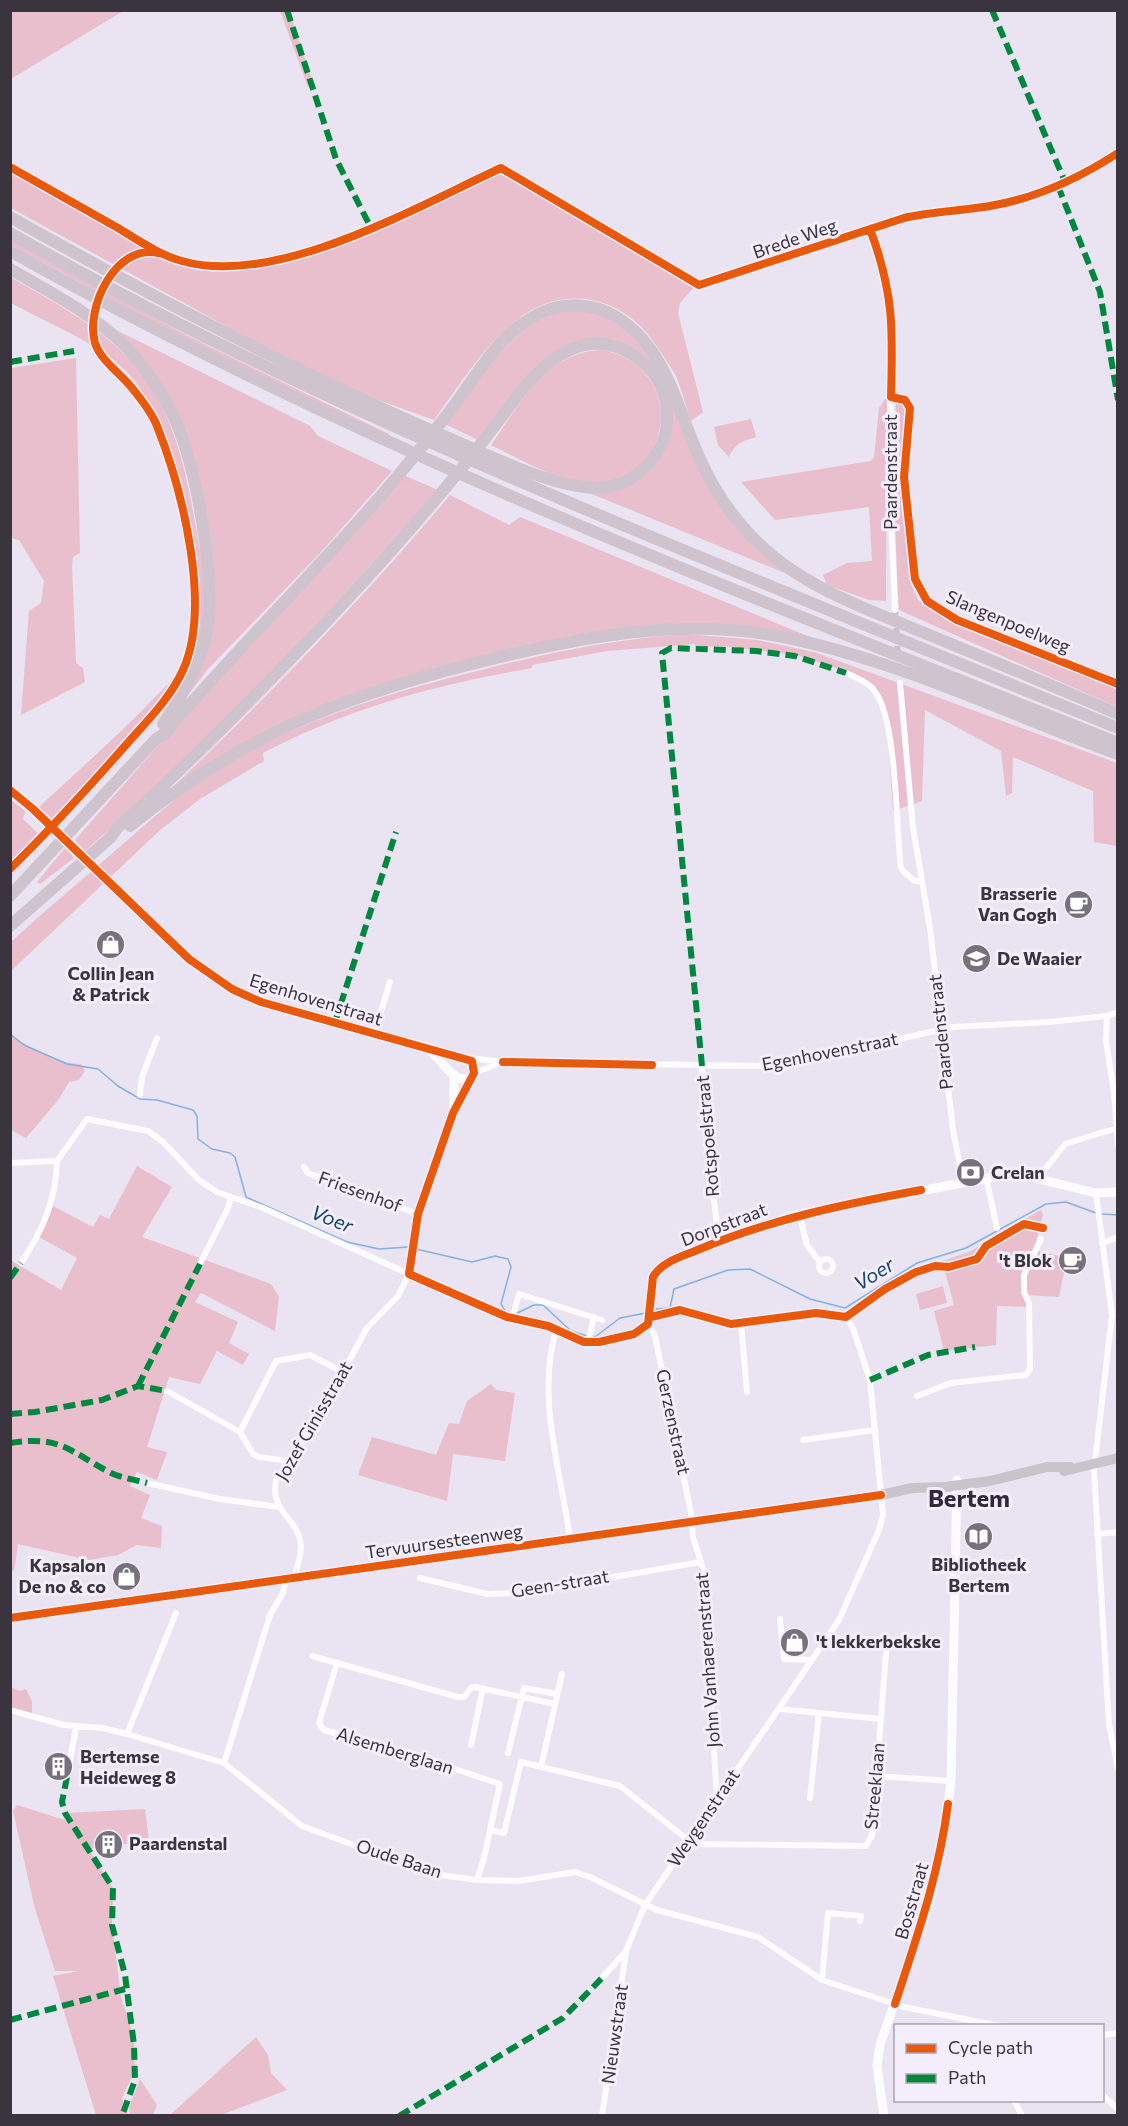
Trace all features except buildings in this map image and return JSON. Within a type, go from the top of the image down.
[{"type":"highway","points":[[10,217],[398,423]]},
{"type":"highway","points":[[10,233],[195,333],[502,468],[1118,728]]},
{"type":"highway","points":[[10,251],[185,346],[383,442],[807,621],[1118,743]]},
{"type":"highway","points":[[16,272],[53,287],[85,293]]},
{"type":"highway","points":[[10,896],[76,828],[156,739],[196,669],[203,648],[210,611],[211,590],[206,551],[185,448],[163,396],[127,348],[78,309],[16,272]]},
{"type":"highway","points":[[156,739],[164,734],[221,668],[347,534],[444,419],[495,350],[528,319],[541,312],[570,305],[584,305],[609,312],[635,330],[656,357],[714,488],[739,522],[773,557],[796,573],[843,598],[1118,714]]},
{"type":"highway","points":[[111,837],[118,827],[214,738],[384,561],[498,423],[533,375],[545,364],[558,355],[587,345],[615,346],[631,354],[656,377],[664,394],[667,413],[664,436],[658,452],[648,465],[630,479],[599,488],[580,486],[502,468]]},
{"type":"highway","points":[[10,926],[111,837],[123,831],[231,754],[279,729],[339,703],[409,680],[594,637],[651,629],[724,629],[781,637],[822,647],[934,684],[1118,754]]},
{"type":"main road","name":"Tervuursesteenweg","points":[[10,1618],[881,1495],[920,1487],[1025,1473],[1059,1465],[1070,1467],[1118,1458]]},
{"type":"street","name":"Brede Weg","points":[[10,167],[162,254],[194,264],[229,267],[261,265],[298,255],[371,228],[501,168],[699,285],[870,229],[937,210],[994,205],[1030,197],[1058,186],[1118,153]]},
{"type":"street","name":"Paardenstraat","points":[[870,229],[884,269],[891,305],[890,491],[895,610]]},
{"type":"street","name":"Slangenpoelweg","points":[[891,397],[906,400],[910,408],[905,461],[906,499],[915,579],[923,596],[934,607],[957,620],[1118,684]]},
{"type":"street","points":[[846,673],[867,683],[876,693],[884,708],[902,869],[913,880],[922,882]]},
{"type":"street","name":"Paardenstraat","points":[[900,683],[909,792],[932,943],[939,1029],[952,1130],[963,1181]]},
{"type":"street","name":"Egenhovenstraat","points":[[10,790],[33,808],[189,959],[232,989],[261,1002],[464,1058],[503,1062],[766,1066],[809,1059],[939,1029],[1107,1016],[1118,1012]]},
{"type":"street","points":[[374,1034],[390,982]]},
{"type":"street","points":[[1107,1016],[1106,1041],[1118,1145]]},
{"type":"street","points":[[140,1095],[142,1077],[157,1038]]},
{"type":"street","name":"Egenhovenstraat","points":[[425,1047],[460,1080],[503,1062]]},
{"type":"street","points":[[409,1274],[418,1214],[453,1113],[472,1076],[474,1064],[464,1058],[454,1062],[453,1113]]},
{"type":"street","name":"Rotspoelstraat","points":[[702,1066],[704,1120],[719,1241]]},
{"type":"street","points":[[21,1263],[50,1211],[56,1186],[57,1161],[87,1119],[113,1122],[148,1131],[164,1142],[199,1180],[218,1192],[263,1208],[507,1317],[588,1341],[634,1334],[649,1321],[680,1310],[719,1322],[741,1324],[747,1392]]},
{"type":"street","points":[[1039,1177],[1065,1144],[1117,1128]]},
{"type":"street","points":[[10,1163],[57,1161]]},
{"type":"street","name":"Friesenhof","points":[[304,1167],[308,1173],[418,1214]]},
{"type":"street","name":"Dorpstraat","points":[[649,1321],[652,1280],[659,1269],[719,1241],[799,1214],[963,1181],[1015,1173],[1039,1177],[1096,1193],[1118,1192]]},
{"type":"street","points":[[986,1177],[997,1228]]},
{"type":"street","points":[[1096,1193],[1097,1213],[1114,1315],[1094,1463],[1109,1725],[1118,1768]]},
{"type":"street","points":[[200,1263],[228,1208],[231,1197]]},
{"type":"street","points":[[799,1214],[807,1245],[820,1262]]},
{"type":"street","points":[[1102,1243],[1118,1237]]},
{"type":"street","points":[[917,1396],[951,1383],[1026,1375],[1030,1369],[1029,1303],[1024,1292],[1024,1275],[1041,1239]]},
{"type":"street","name":"Jozef Ginisstraat","points":[[224,1763],[270,1615],[283,1593],[300,1553],[300,1539],[296,1528],[279,1507],[275,1492],[276,1480],[316,1422],[367,1328],[398,1296],[409,1274]]},
{"type":"street","points":[[514,1312],[519,1294],[602,1320]]},
{"type":"street","name":"Weygenstraat","points":[[602,1978],[626,1951],[645,1905],[839,1620],[873,1547],[882,1521],[870,1380],[853,1328],[846,1317],[816,1313],[741,1324]]},
{"type":"street","points":[[588,1341],[594,1317]]},
{"type":"street","name":"Gerzenstraat","points":[[649,1321],[655,1336],[691,1522]]},
{"type":"street","points":[[556,1330],[552,1343],[548,1400],[570,1539]]},
{"type":"street","points":[[240,1432],[276,1361],[310,1355],[343,1372]]},
{"type":"street","points":[[167,1391],[240,1432],[253,1454],[289,1461]]},
{"type":"street","points":[[803,1440],[875,1430]]},
{"type":"street","points":[[147,1483],[220,1499],[279,1507]]},
{"type":"street","name":"Bosstraat","points":[[884,2115],[878,2066],[880,2045],[930,1901],[943,1843],[951,1781],[957,1483]]},
{"type":"street","name":"John Vanhaerenstraat","points":[[691,1522],[701,1562],[717,1799]]},
{"type":"street","points":[[1097,1534],[1118,1532]]},
{"type":"street","name":"Geen-straat","points":[[420,1578],[487,1594],[520,1593],[701,1562]]},
{"type":"street","points":[[127,1734],[176,1613]]},
{"type":"street","points":[[780,1619],[784,1659],[812,1660]]},
{"type":"street","name":"Streeklaan","points":[[687,1842],[860,1848],[866,1846],[872,1835],[886,1653]]},
{"type":"street","points":[[312,1656],[458,1697],[466,1695],[471,1688],[483,1688],[555,1704]]},
{"type":"street","name":"Alsemberglaan","points":[[337,1663],[319,1723],[324,1730],[515,1787]]},
{"type":"street","points":[[541,1767],[562,1674]]},
{"type":"street","points":[[508,1753],[522,1690],[527,1687],[557,1694]]},
{"type":"street","points":[[471,1744],[483,1688]]},
{"type":"street","points":[[779,1709],[881,1719]]},
{"type":"street","name":"Oude Baan","points":[[13,1711],[76,1727],[103,1728],[224,1763],[302,1826],[433,1874],[477,1880],[519,1881],[575,1872],[590,1877],[645,1905],[758,1937],[822,1980],[895,2004],[995,2024]]},
{"type":"street","points":[[810,1798],[819,1713]]},
{"type":"street","points":[[67,1778],[76,1727]]},
{"type":"street","points":[[490,1830],[504,1833],[521,1762],[620,1786],[687,1842]]},
{"type":"street","points":[[876,1776],[951,1781]]},
{"type":"street","points":[[477,1880],[500,1784]]},
{"type":"street","points":[[822,1980],[828,1913],[861,1916],[860,1921]]},
{"type":"street","name":"Nieuwstraat","points":[[602,2115],[626,1951]]},
{"type":"street","points":[[1104,2098],[1118,2109]]},
{"type":"shaded area","points":[[11,10],[123,10],[123,11],[11,79]]},
{"type":"shaded area","points":[[280,11],[289,11],[314,85],[308,87]]},
{"type":"shaded area","points":[[11,169],[178,263],[228,270],[287,262],[502,171],[691,284],[693,288],[680,303],[678,313],[703,412],[691,421],[675,375],[651,338],[636,322],[606,304],[574,299],[558,300],[542,305],[526,313],[512,324],[480,357],[434,420],[359,393],[264,347],[11,208]]},
{"type":"shaded area","points":[[11,240],[188,336],[389,434],[387,437],[186,340],[11,245]]},
{"type":"shaded area","points":[[10,277],[95,329],[126,355],[151,387],[169,423],[182,462],[203,572],[204,606],[200,639],[195,656],[181,685],[163,711],[118,764],[55,821],[39,807],[129,724],[182,669],[193,635],[196,598],[194,556],[177,470],[146,397],[127,372],[102,352],[11,303]]},
{"type":"shaded area","points":[[591,310],[623,328],[639,344],[661,373],[638,354],[570,345],[478,440],[445,424],[491,361],[518,332],[549,313]]},
{"type":"shaded area","points":[[108,326],[310,426],[318,436],[392,471],[322,551],[208,669],[187,696],[213,620],[214,575],[184,436]]},
{"type":"shaded area","points":[[603,350],[632,362],[651,381],[660,404],[660,428],[651,451],[635,470],[611,481],[568,480],[545,472],[491,445],[524,397],[550,370],[583,353]]},
{"type":"shaded area","points":[[76,358],[80,553],[73,557],[72,566],[76,663],[83,668],[85,682],[21,715],[29,611],[41,603],[44,581],[19,540],[11,538],[11,368]]},
{"type":"shaded area","points":[[667,392],[692,451],[759,550],[785,573],[587,492],[658,460]]},
{"type":"shaded area","points":[[887,396],[886,601],[869,600],[827,585],[823,575],[847,563],[872,561],[869,507],[775,520],[741,482],[871,461],[874,457],[879,408]]},
{"type":"shaded area","points":[[900,401],[907,407],[902,455],[901,503],[911,583],[918,600],[944,618],[1117,689],[1117,707],[899,610],[895,455],[896,403]]},
{"type":"shaded area","points":[[751,419],[756,437],[740,444],[729,457],[718,445],[714,427]]},
{"type":"shaded area","points":[[403,475],[438,490],[353,584],[223,721],[85,851],[75,840],[200,698]]},
{"type":"shaded area","points":[[450,495],[509,525],[520,517],[822,642],[744,626],[711,623],[641,626],[353,694],[303,713],[256,736],[173,787],[316,645]]},
{"type":"shaded area","points":[[685,634],[757,640],[814,652],[1117,763],[1117,846],[1094,842],[1093,791],[1013,757],[1012,793],[1006,796],[1001,751],[925,710],[922,801],[893,811],[886,707],[875,686],[857,675],[797,655],[722,646],[695,647],[695,644],[607,651],[532,665],[532,668],[427,690],[361,710],[263,753],[264,761],[200,799],[159,831],[11,971],[11,942],[50,907],[176,799],[215,771],[279,737],[312,722],[380,698],[450,678],[585,647]]},
{"type":"shaded area","points":[[11,800],[25,811],[23,819],[44,839],[11,877]]},
{"type":"shaded area","points":[[65,848],[74,858],[40,884],[37,882]]},
{"type":"shaded area","points":[[11,1034],[44,1054],[63,1061],[81,1064],[85,1071],[79,1080],[69,1082],[59,1099],[26,1138],[11,1130]]},
{"type":"shaded area","points":[[137,1166],[172,1187],[142,1237],[271,1284],[279,1297],[275,1331],[201,1293],[195,1302],[238,1322],[229,1343],[249,1354],[243,1365],[217,1351],[200,1384],[169,1377],[147,1447],[167,1452],[157,1480],[137,1472],[130,1486],[150,1495],[141,1518],[162,1526],[161,1548],[137,1545],[118,1555],[89,1560],[18,1544],[14,1571],[11,1571],[10,1263],[12,1261],[61,1290],[77,1258],[39,1237],[53,1206],[93,1227],[100,1215],[109,1219]]},
{"type":"shaded area","points":[[1041,1210],[1043,1214],[1034,1250],[1067,1258],[1059,1297],[1026,1295],[1029,1307],[997,1306],[996,1345],[944,1351],[934,1311],[954,1305],[944,1268],[937,1263],[969,1252]]},
{"type":"shaded area","points":[[943,1286],[947,1303],[920,1310],[916,1294]]},
{"type":"shaded area","points":[[491,1384],[496,1390],[515,1393],[505,1461],[453,1454],[447,1501],[358,1475],[372,1437],[436,1455],[449,1423],[459,1424],[467,1401]]},
{"type":"shaded area","points":[[11,1687],[20,1691],[26,1689],[32,1701],[32,1715],[11,1707]]},
{"type":"shaded area","points":[[17,1805],[71,1822],[73,1825],[67,1813],[145,1809],[149,1841],[89,1849],[113,1888],[112,1925],[121,1997],[134,2037],[135,2070],[122,2098],[128,2115],[96,2115],[53,1976],[79,1971],[55,1971],[35,1909],[13,1811]]},
{"type":"shaded area","points":[[256,2037],[268,2055],[271,2073],[287,2090],[221,2115],[170,2115]]},
{"type":"shaded area","points":[[140,2079],[157,2105],[153,2115],[130,2115],[129,2107]]},
{"type":"waterway","name":"Voer","points":[[10,1034],[24,1045],[67,1064],[98,1069],[118,1086],[140,1099],[157,1100],[193,1110],[197,1116],[198,1139],[212,1149],[230,1153],[235,1157],[246,1197],[347,1242],[379,1249],[408,1247]]},
{"type":"waterway","name":"Voer","points":[[656,1309],[670,1308],[674,1289],[728,1270],[750,1269],[810,1299],[845,1308],[917,1263],[966,1248],[1046,1204],[1066,1202],[1096,1213]]},
{"type":"waterway","name":"Voer","points":[[1101,1214],[1118,1215]]},
{"type":"waterway","name":"Voer","points":[[416,1249],[472,1262],[495,1256],[508,1259],[511,1267],[501,1304],[505,1311],[510,1313]]},
{"type":"waterway","name":"Voer","points":[[515,1314],[534,1305],[543,1305],[571,1331],[587,1336]]},
{"type":"waterway","name":"Voer","points":[[592,1336],[595,1337],[620,1318],[646,1313]]},
{"type":"tunnel","points":[[895,610],[898,655]]},
{"type":"marked path","points":[[287,10],[336,159],[371,228]]},
{"type":"marked path","points":[[992,10],[1065,182]]},
{"type":"marked path","points":[[1058,186],[1100,292],[1118,400]]},
{"type":"marked path","points":[[10,362],[74,351]]},
{"type":"marked path","points":[[702,1066],[662,653],[671,648],[756,651],[795,656],[846,673]]},
{"type":"marked path","points":[[335,1022],[396,832]]},
{"type":"marked path","points":[[10,1278],[21,1263]]},
{"type":"marked path","points":[[138,1386],[200,1264]]},
{"type":"marked path","points":[[870,1380],[928,1355],[975,1347]]},
{"type":"marked path","points":[[10,1414],[102,1400],[138,1386],[167,1391]]},
{"type":"marked path","points":[[10,1443],[28,1441],[54,1443],[75,1452],[111,1473],[147,1483]]},
{"type":"marked path","points":[[67,1777],[62,1802],[65,1813],[113,1888],[112,1925],[125,1975],[134,2045],[135,2080],[122,2116]]},
{"type":"marked path","points":[[399,2116],[563,2018],[602,1978]]},
{"type":"marked path","points":[[10,2020],[125,1989]]},
{"type":"cycle path","points":[[10,167],[165,255],[182,261],[219,266],[260,263],[302,254],[387,222],[501,168],[699,285],[904,218],[984,207],[1028,197],[1074,178],[1118,153]]},
{"type":"cycle path","points":[[870,229],[888,293],[892,331],[891,397],[905,400],[910,408],[904,477],[915,579],[927,601],[957,620],[1118,684]]},
{"type":"cycle path","points":[[10,869],[69,809],[157,710],[178,681],[191,644],[195,614],[194,581],[184,514],[176,482],[155,421],[127,382],[106,361],[95,343],[93,328],[100,296],[107,281],[117,268],[129,258],[143,253],[159,253]]},
{"type":"cycle path","points":[[10,790],[33,809],[189,959],[232,989],[261,1002],[472,1061],[474,1073],[453,1113],[418,1214],[409,1274],[507,1317],[548,1326],[584,1342],[599,1342],[634,1334],[648,1324],[653,1277],[657,1271],[674,1260],[727,1238],[782,1221],[921,1190]]},
{"type":"cycle path","points":[[503,1062],[652,1065]]},
{"type":"cycle path","points":[[651,1317],[680,1310],[731,1324],[816,1313],[846,1317],[885,1289],[916,1272],[935,1266],[949,1267],[977,1259],[986,1246],[1024,1224],[1043,1228]]},
{"type":"cycle path","points":[[10,1618],[881,1495]]},
{"type":"cycle path","points":[[895,2004],[933,1880],[948,1804]]},
{"type":"place","name":"Brasserie Van Gogh","points":[[1078,904]]},
{"type":"place","name":"Collin Jean & Patrick","points":[[111,945]]},
{"type":"place","name":"De Waaier","points":[[976,959]]},
{"type":"place","name":"Crelan","points":[[970,1173]]},
{"type":"place","name":"'t Blok","points":[[1073,1261]]},
{"type":"place","name":"Bibliotheek Bertem","points":[[979,1536]]},
{"type":"place","name":"Kapsalon De no & co","points":[[127,1576]]},
{"type":"place","name":"'t lekkerbekske","points":[[795,1642]]},
{"type":"place","name":"Bertemse Heideweg 8","points":[[59,1767]]},
{"type":"place","name":"Paardenstal","points":[[108,1844]]},
{"type":"district","name":"Bertem","points":[[969,1499]]}]
